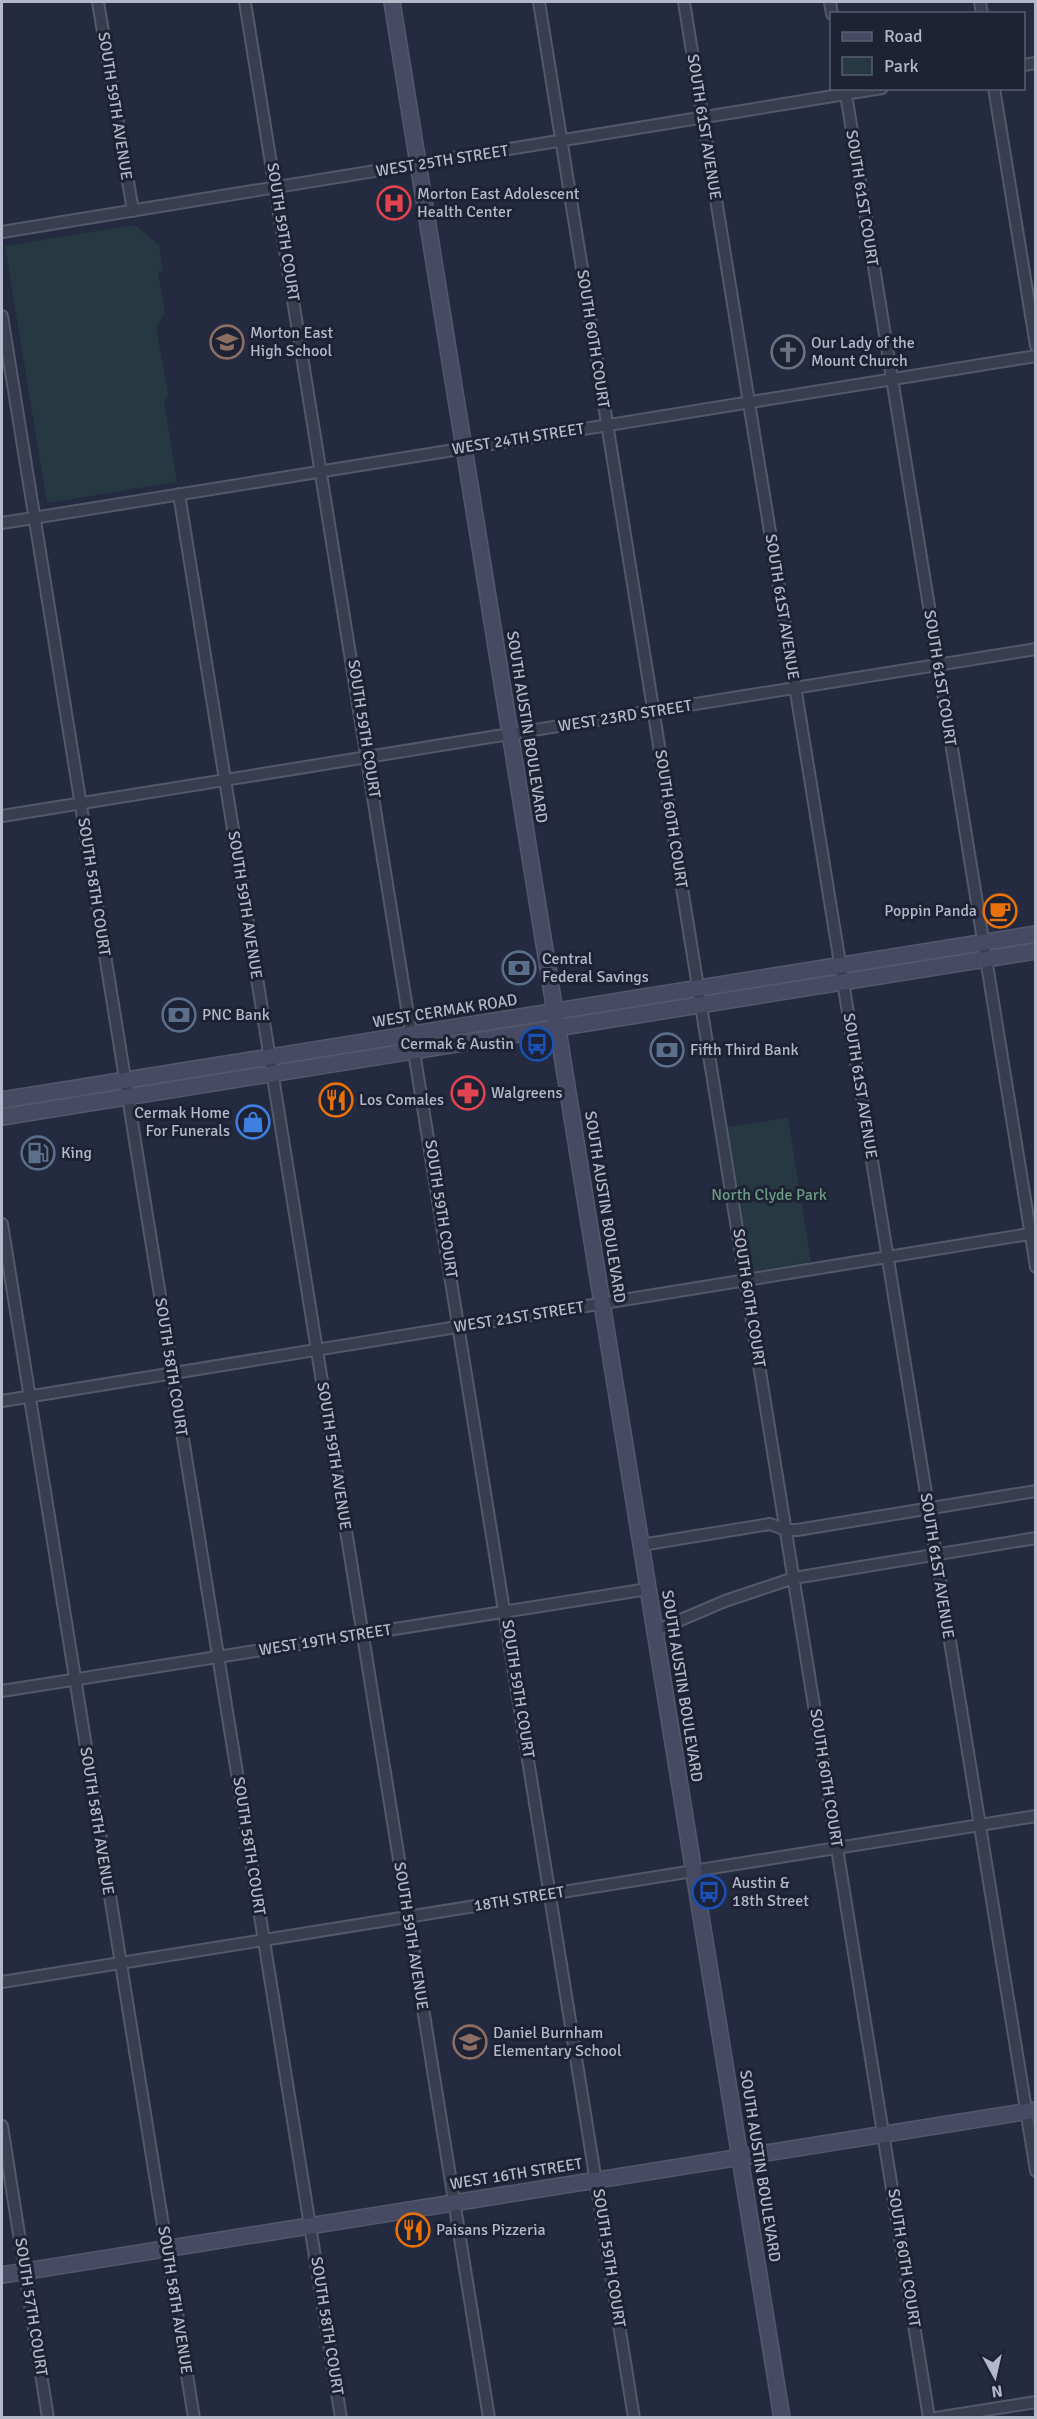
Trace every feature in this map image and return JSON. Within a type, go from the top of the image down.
[{"type":"street","name":"SOUTH 59TH AVENUE","points":[[98,2],[133,211]]},
{"type":"street","name":"SOUTH 59TH COURT","points":[[245,2],[634,2418]]},
{"type":"street","name":"SOUTH AUSTIN BOULEVARD","points":[[392,2],[782,2418]]},
{"type":"street","name":"SOUTH 60TH COURT","points":[[539,2],[929,2418]]},
{"type":"street","name":"SOUTH 61ST AVENUE","points":[[684,2],[980,1826],[1031,2111],[1035,2171]]},
{"type":"street","name":"WEST 25TH STREET","points":[[2,232],[864,90]]},
{"type":"street","points":[[994,90],[1035,346]]},
{"type":"street","name":"SOUTH 61ST COURT","points":[[845,92],[983,943],[1033,1233],[1035,1267]]},
{"type":"street","name":"SOUTH 58TH COURT","points":[[2,316],[341,2418]]},
{"type":"street","name":"WEST 24TH STREET","points":[[2,523],[1035,356]]},
{"type":"street","name":"SOUTH 59TH AVENUE","points":[[179,494],[489,2418]]},
{"type":"street","name":"WEST 23RD STREET","points":[[2,816],[1035,649]]},
{"type":"street","name":"WEST CERMAK ROAD","points":[[2,1100],[1035,934]]},
{"type":"street","name":"WEST CERMAK ROAD","points":[[2,1117],[1035,951]]},
{"type":"street","name":"SOUTH 58TH AVENUE","points":[[2,1224],[194,2418]]},
{"type":"street","name":"WEST 21ST STREET","points":[[2,1401],[1033,1233]]},
{"type":"street","points":[[641,1545],[770,1524],[786,1530],[1035,1491]]},
{"type":"street","points":[[655,1631],[725,1601],[794,1578],[1035,1538]]},
{"type":"street","name":"WEST 19TH STREET","points":[[2,1691],[648,1589]]},
{"type":"street","name":"18TH STREET","points":[[2,1982],[1035,1816]]},
{"type":"street","name":"WEST 16TH STREET","points":[[2,2275],[1031,2111]]},
{"type":"street","name":"SOUTH 57TH COURT","points":[[2,2126],[48,2418]]},
{"type":"street","points":[[936,2418],[1035,2402]]},
{"type":"green space","points":[[135,225],[159,245],[163,271],[158,272],[165,313],[156,327],[168,394],[164,402],[177,482],[47,503],[5,246]]},
{"type":"green space","name":"North Clyde Park","points":[[788,1118],[811,1262],[750,1272],[727,1127]]},
{"type":"place","name":"Morton East Adolescent Health Center","points":[[394,203]]},
{"type":"place","name":"Morton East High School","points":[[227,342]]},
{"type":"place","name":"Our Lady of the Mount Church","points":[[788,352]]},
{"type":"place","name":"Poppin Panda","points":[[1000,911]]},
{"type":"place","name":"Central Federal Savings","points":[[519,968]]},
{"type":"place","name":"PNC Bank","points":[[179,1015]]},
{"type":"place","name":"Cermak & Austin","points":[[537,1044]]},
{"type":"place","name":"Fifth Third Bank","points":[[667,1050]]},
{"type":"place","name":"Walgreens","points":[[468,1093]]},
{"type":"place","name":"Los Comales","points":[[336,1100]]},
{"type":"place","name":"Cermak Home For Funerals","points":[[253,1122]]},
{"type":"place","name":"King","points":[[38,1153]]},
{"type":"place","name":"Austin & 18th Street","points":[[709,1892]]},
{"type":"place","name":"Daniel Burnham Elementary School","points":[[470,2042]]},
{"type":"place","name":"Paisans Pizzeria","points":[[413,2230]]}]
